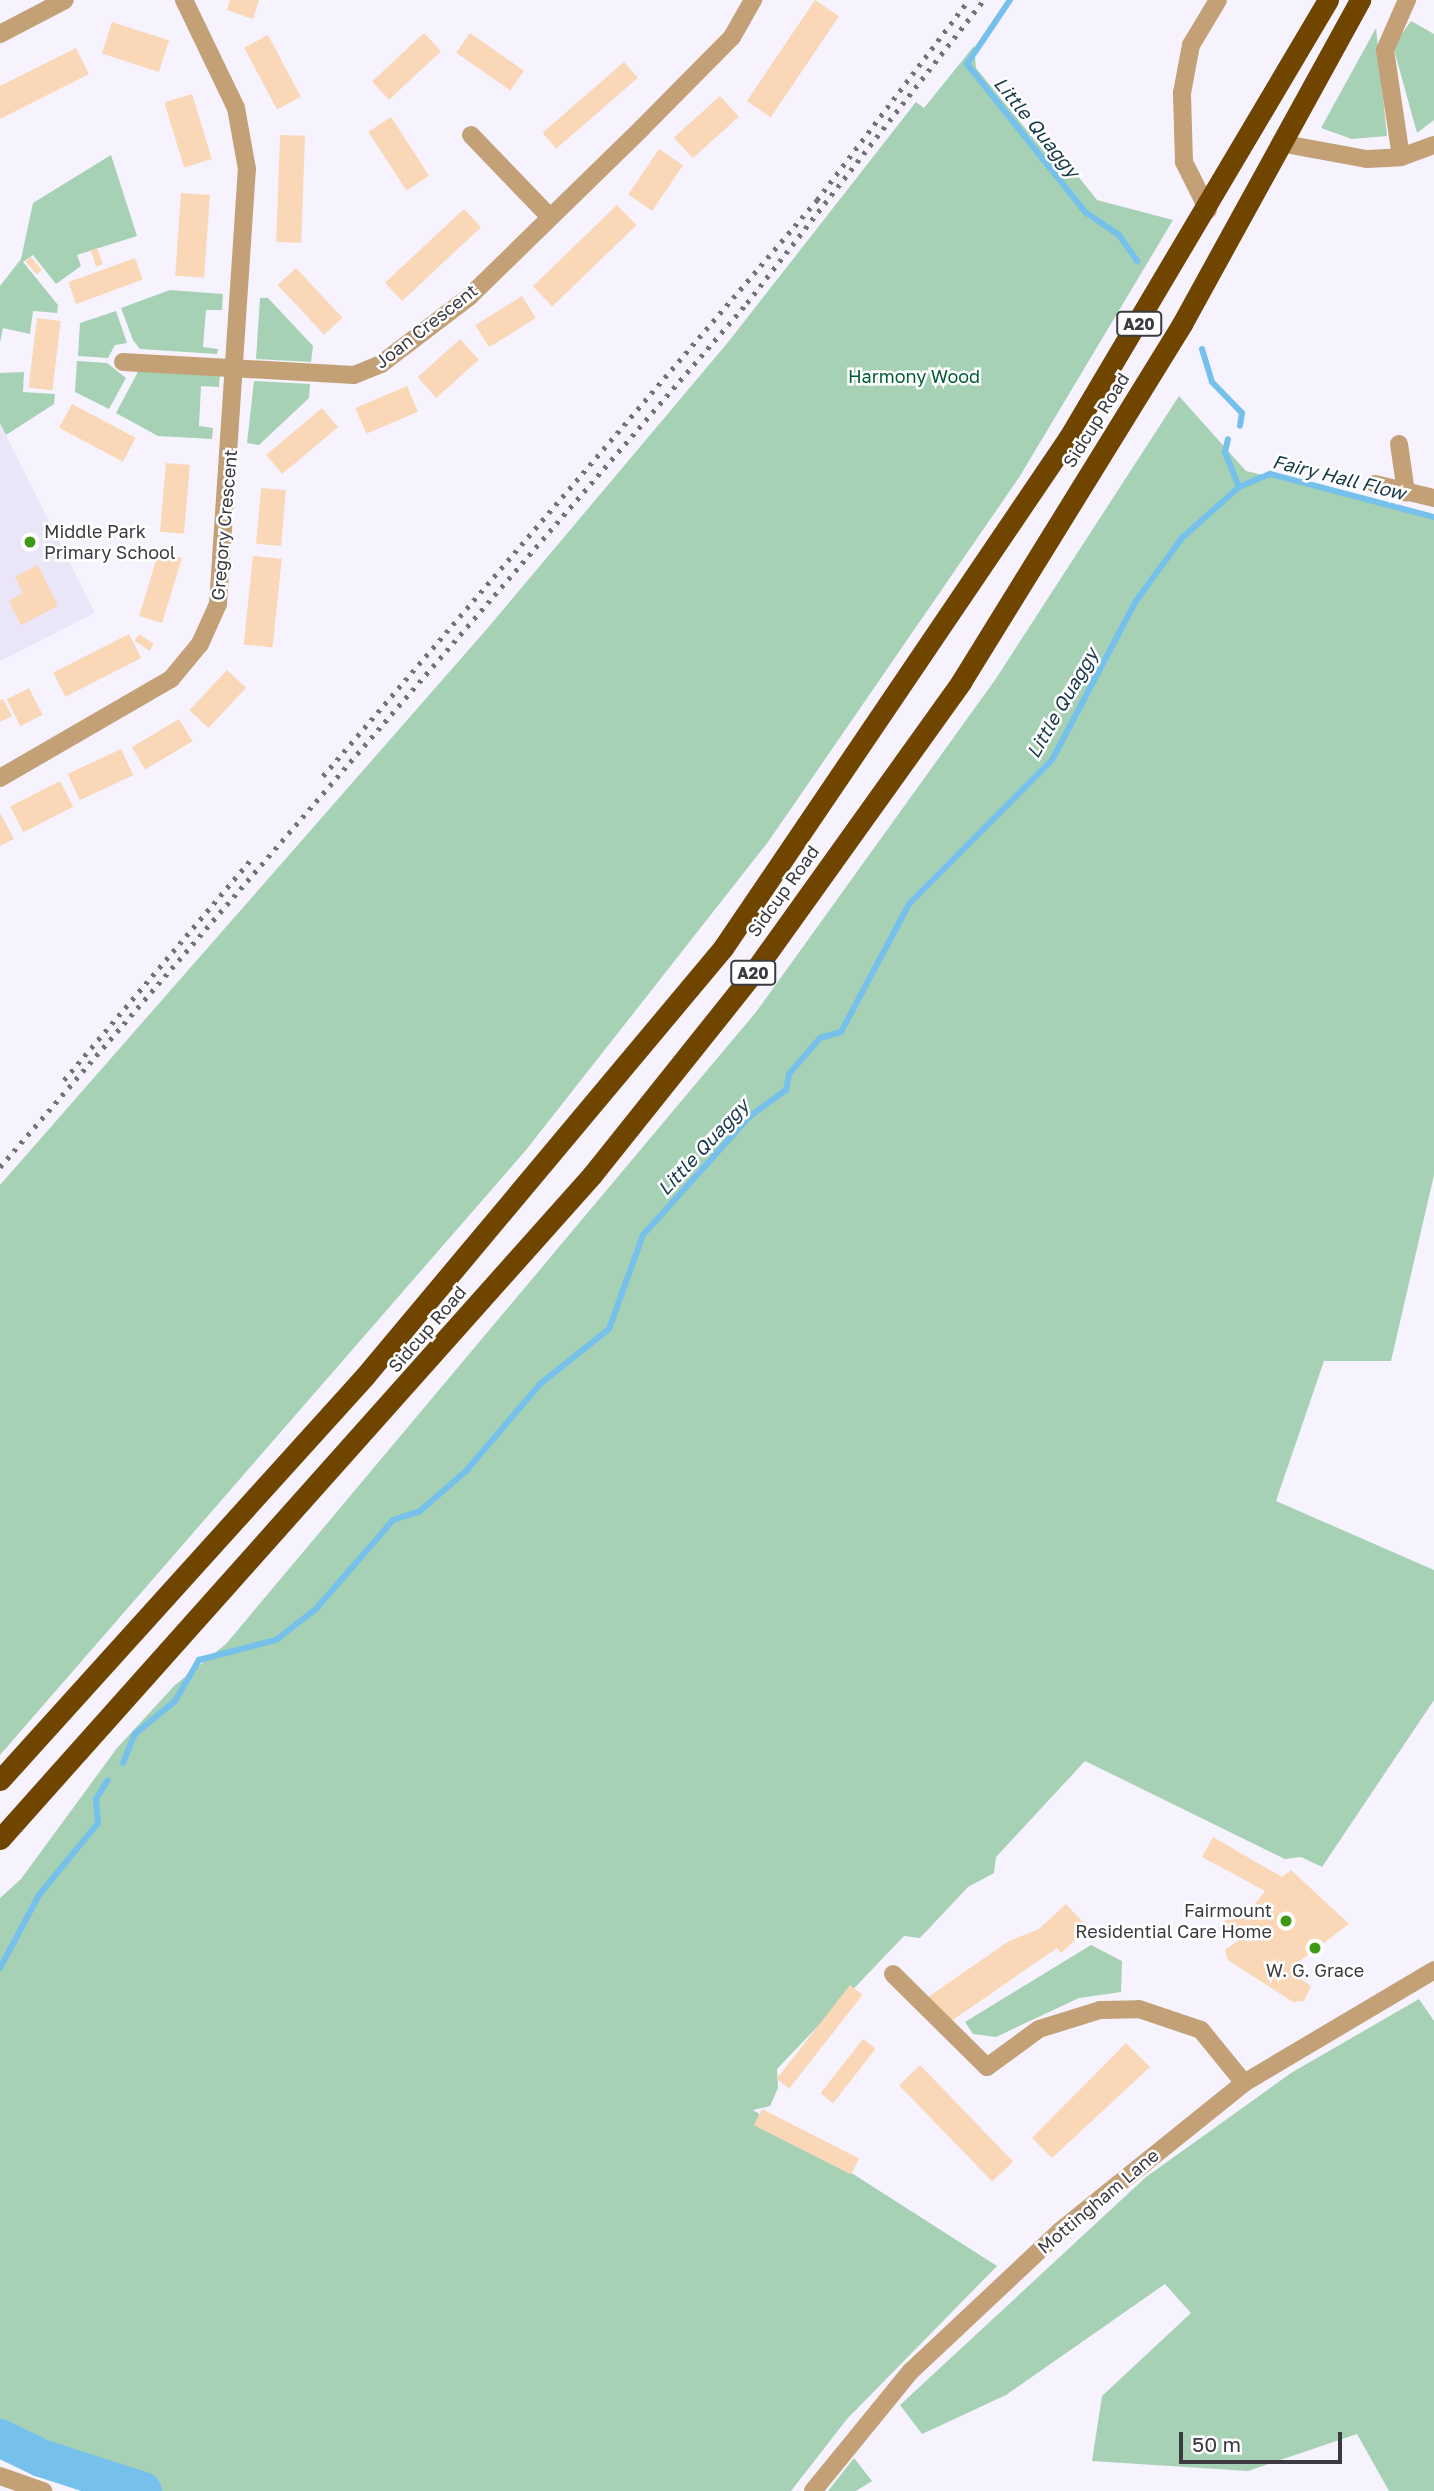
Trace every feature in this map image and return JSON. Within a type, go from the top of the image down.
[{"type":"highway","name":"Sidcup Road","points":[[0,1780],[365,1376],[723,947],[939,636],[1209,209],[1328,0]]},
{"type":"highway","name":"Sidcup Road","points":[[0,1839],[592,1175],[750,977],[961,682],[1182,324],[1285,144],[1360,0]]},
{"type":"street","points":[[0,34],[65,0]]},
{"type":"street","name":"Gregory Crescent","points":[[0,778],[171,679],[208,631],[220,592],[235,369],[245,144],[227,86],[184,0]]},
{"type":"street","name":"Joan Crescent","points":[[235,369],[354,375],[381,364],[469,297],[547,214],[732,37],[753,0]]},
{"type":"street","points":[[1209,209],[1184,162],[1182,93],[1191,45],[1218,0]]},
{"type":"street","points":[[1401,158],[1385,50],[1407,0]]},
{"type":"street","points":[[471,135],[547,214]]},
{"type":"street","points":[[1285,144],[1344,158],[1401,158],[1434,145]]},
{"type":"street","points":[[122,362],[235,369]]},
{"type":"street","points":[[1399,444],[1406,492]]},
{"type":"street","points":[[1376,484],[1434,498]]},
{"type":"street","name":"Mottingham Lane","points":[[813,2491],[910,2372],[1060,2231],[1244,2083],[1434,1970]]},
{"type":"street","points":[[894,1974],[987,2067],[1039,2029],[1100,2010],[1139,2009],[1201,2030],[1244,2083]]},
{"type":"street","points":[[0,2476],[43,2491]]},
{"type":"shaded area","name":"Middle Park Primary School","points":[[0,423],[95,613],[0,661]]},
{"type":"green space","points":[[1411,21],[1434,34],[1434,120],[1417,133],[1393,46]]},
{"type":"green space","points":[[1376,28],[1387,136],[1352,139],[1321,128]]},
{"type":"green space","name":"Harmony Wood","points":[[974,46],[976,68],[1051,160],[1073,170],[1097,200],[1173,220],[1020,476],[768,842],[526,1150],[0,1755],[0,1185],[486,630],[729,341],[916,102],[924,108]]},
{"type":"green space","points":[[111,155],[137,236],[77,255],[81,266],[56,284],[33,255],[23,262],[58,305],[57,313],[33,311],[30,334],[3,328],[0,343],[0,286],[21,259],[33,203]]},
{"type":"green space","points":[[170,290],[223,294],[222,310],[206,310],[203,347],[218,349],[217,354],[140,349],[133,340],[121,308]]},
{"type":"green space","points":[[260,298],[268,298],[313,346],[311,362],[256,359]]},
{"type":"green space","points":[[116,311],[127,343],[115,345],[108,358],[78,356],[80,323]]},
{"type":"green space","points":[[77,361],[107,363],[126,378],[109,409],[75,392]]},
{"type":"green space","points":[[140,368],[220,373],[219,387],[201,386],[199,426],[213,428],[212,439],[158,436],[116,413]]},
{"type":"green space","points":[[24,372],[23,392],[55,394],[54,404],[6,435],[0,423],[0,373]]},
{"type":"green space","points":[[254,381],[310,384],[309,398],[259,445],[247,443]]},
{"type":"green space","points":[[1179,396],[1246,471],[1434,515],[1434,1175],[1391,1361],[1324,1361],[1276,1501],[1434,1570],[1434,1700],[1322,1867],[1301,1857],[1285,1859],[1085,1761],[996,1857],[994,1873],[968,1887],[920,1938],[904,1936],[777,2069],[778,2088],[770,2106],[753,2110],[997,2266],[847,2419],[791,2491],[87,2491],[0,2459],[0,1898],[21,1879],[117,1748],[175,1685],[226,1644],[756,1012],[995,680]]},
{"type":"green space","points":[[1091,1945],[1122,1961],[1121,1992],[1079,1998],[996,2037],[973,2034],[965,2022]]},
{"type":"green space","points":[[1419,1999],[1434,2021],[1434,2491],[1389,2491],[1357,2434],[1248,2471],[1092,2461],[1102,2396],[1191,2313],[1165,2284],[1006,2395],[922,2434],[900,2405],[1146,2177],[1291,2073]]},
{"type":"green space","points":[[854,2458],[872,2481],[856,2491],[828,2491]]},
{"type":"building","points":[[230,0],[259,0],[253,19],[227,10]]},
{"type":"building","points":[[815,0],[839,16],[771,117],[747,101]]},
{"type":"building","points":[[112,22],[169,41],[159,72],[102,53]]},
{"type":"building","points":[[424,33],[441,51],[389,100],[372,81]]},
{"type":"building","points":[[470,33],[524,71],[510,91],[456,53]]},
{"type":"building","points":[[268,35],[301,97],[277,109],[244,48]]},
{"type":"building","points":[[76,48],[89,74],[0,119],[0,86]]},
{"type":"building","points":[[624,62],[638,78],[556,149],[542,133]]},
{"type":"building","points":[[192,94],[212,159],[184,168],[164,102]]},
{"type":"building","points":[[720,96],[739,117],[693,158],[674,137]]},
{"type":"building","points":[[391,117],[429,176],[406,190],[368,132]]},
{"type":"building","points":[[280,135],[305,136],[301,243],[276,242]]},
{"type":"building","points":[[659,149],[683,165],[652,211],[628,195]]},
{"type":"building","points":[[181,193],[210,195],[204,278],[175,276]]},
{"type":"building","points":[[617,205],[636,225],[552,306],[533,286]]},
{"type":"building","points":[[464,209],[481,227],[402,301],[385,283]]},
{"type":"building","points":[[97,248],[103,264],[96,267],[91,250]]},
{"type":"building","points":[[31,257],[42,270],[37,275],[26,261]]},
{"type":"building","points":[[135,258],[143,280],[76,304],[68,282]]},
{"type":"building","points":[[296,268],[342,318],[324,335],[278,285]]},
{"type":"building","points":[[522,296],[536,318],[489,347],[475,325]]},
{"type":"building","points":[[37,318],[61,321],[52,390],[28,387]]},
{"type":"building","points":[[460,339],[479,360],[436,398],[418,377]]},
{"type":"building","points":[[407,386],[418,412],[366,434],[355,408]]},
{"type":"building","points":[[72,404],[136,438],[123,462],[59,428]]},
{"type":"building","points":[[322,408],[338,427],[282,474],[266,455]]},
{"type":"building","points":[[166,463],[190,465],[184,534],[160,532]]},
{"type":"building","points":[[261,488],[286,490],[281,546],[256,544]]},
{"type":"building","points":[[159,551],[182,558],[162,623],[139,616]]},
{"type":"building","points":[[253,556],[282,559],[273,648],[244,645]]},
{"type":"building","points":[[38,565],[58,606],[21,625],[9,601],[23,593],[15,577]]},
{"type":"building","points":[[129,634],[141,658],[66,697],[53,673]]},
{"type":"building","points":[[139,634],[154,644],[149,651],[135,641]]},
{"type":"building","points":[[227,670],[246,688],[209,728],[189,710]]},
{"type":"building","points":[[29,688],[43,715],[20,726],[7,699]]},
{"type":"building","points":[[3,699],[12,716],[0,722],[0,700]]},
{"type":"building","points":[[179,719],[192,741],[145,770],[132,747]]},
{"type":"building","points":[[121,749],[133,775],[80,800],[68,774]]},
{"type":"building","points":[[60,781],[73,807],[23,832],[10,806]]},
{"type":"building","points":[[0,813],[14,839],[0,846]]},
{"type":"building","name":"Fairmount Residential Care Home","points":[[1213,1837],[1282,1877],[1291,1870],[1349,1924],[1297,1963],[1292,1973],[1311,1986],[1304,2001],[1293,2002],[1228,1960],[1225,1950],[1240,1939],[1219,1929],[1229,1915],[1244,1918],[1265,1891],[1202,1857]]},
{"type":"building","points":[[1066,1904],[1088,1928],[1061,1953],[1057,1948],[950,2022],[928,1997],[1009,1941],[1039,1929]]},
{"type":"building","points":[[850,1985],[863,1995],[789,2089],[777,2079]]},
{"type":"building","points":[[863,2039],[876,2049],[833,2103],[821,2093]]},
{"type":"building","points":[[1126,2043],[1150,2067],[1052,2158],[1032,2138]]},
{"type":"building","points":[[920,2065],[1013,2161],[992,2182],[899,2085]]},
{"type":"building","points":[[762,2109],[859,2158],[851,2175],[754,2125]]},
{"type":"waterway","name":"Little Quaggy","points":[[1010,0],[967,64],[1085,212],[1119,235],[1137,261]]},
{"type":"waterway","name":"Little Quaggy","points":[[1202,349],[1212,382],[1242,413],[1240,426]]},
{"type":"waterway","name":"Little Quaggy","points":[[123,1763],[135,1734],[175,1701],[199,1660],[276,1640],[316,1609],[393,1520],[420,1511],[466,1471],[540,1384],[609,1329],[643,1235],[750,1116],[786,1090],[789,1074],[820,1038],[841,1032],[909,904],[1052,760],[1136,601],[1182,538],[1239,487],[1225,452],[1228,439]]},
{"type":"waterway","name":"Fairy Hall Flow","points":[[1239,487],[1270,474],[1434,517]]},
{"type":"waterway","points":[[0,1968],[39,1895],[98,1823],[96,1799],[108,1780]]},
{"type":"waterway","points":[[0,2438],[41,2458],[143,2491]]},
{"type":"railway","points":[[323,776],[817,200],[969,0]]},
{"type":"railway","points":[[0,1167],[747,303],[984,0]]},
{"type":"railway","points":[[64,1080],[250,861]]},
{"type":"place","name":"Middle Park Primary School","points":[[30,542]]},
{"type":"place","name":"Fairmount Residential Care Home","points":[[1286,1921]]},
{"type":"place","name":"W. G. Grace","points":[[1315,1948]]}]
